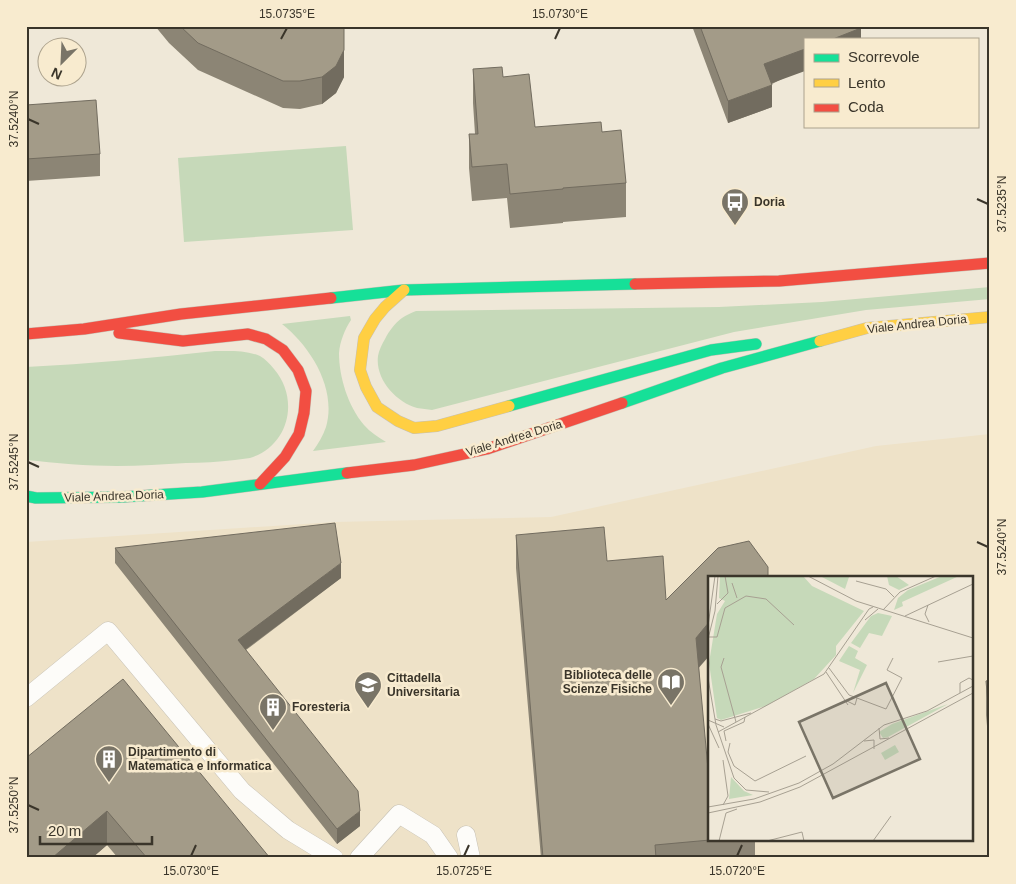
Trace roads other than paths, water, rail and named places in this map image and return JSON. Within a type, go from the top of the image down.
[{"type":"main road","points":[[26,334],[84,329],[181,314],[404,290],[778,281],[990,264]]},
{"type":"main road","points":[[404,290],[385,307],[375,319],[364,338],[360,370],[366,387],[377,407],[398,421],[414,428],[437,426],[711,350],[867,328]]},
{"type":"main road","name":"Viale Andrea Doria","points":[[26,496],[36,498],[202,492],[414,465],[487,449],[722,368],[867,328],[990,317]]},
{"type":"main road","points":[[84,329],[183,341],[248,334],[266,339],[283,350],[298,370],[306,391],[304,413],[299,434],[285,457],[260,484]]},
{"type":"lane","points":[[26,698],[108,631],[242,791],[288,830],[334,858]]},
{"type":"lane","points":[[359,858],[399,814],[433,836],[449,858]]},
{"type":"lane","points":[[466,835],[471,858]]},
{"type":"place","name":"Doria","points":[[735,226]]},
{"type":"place","name":"Biblioteca delle Scienze Fisiche","points":[[671,706]]},
{"type":"place","name":"Cittadella Universitaria","points":[[368,709]]},
{"type":"place","name":"Foresteria","points":[[273,731]]},
{"type":"place","name":"Dipartimento di Matematica e Informatica","points":[[109,783]]}]
